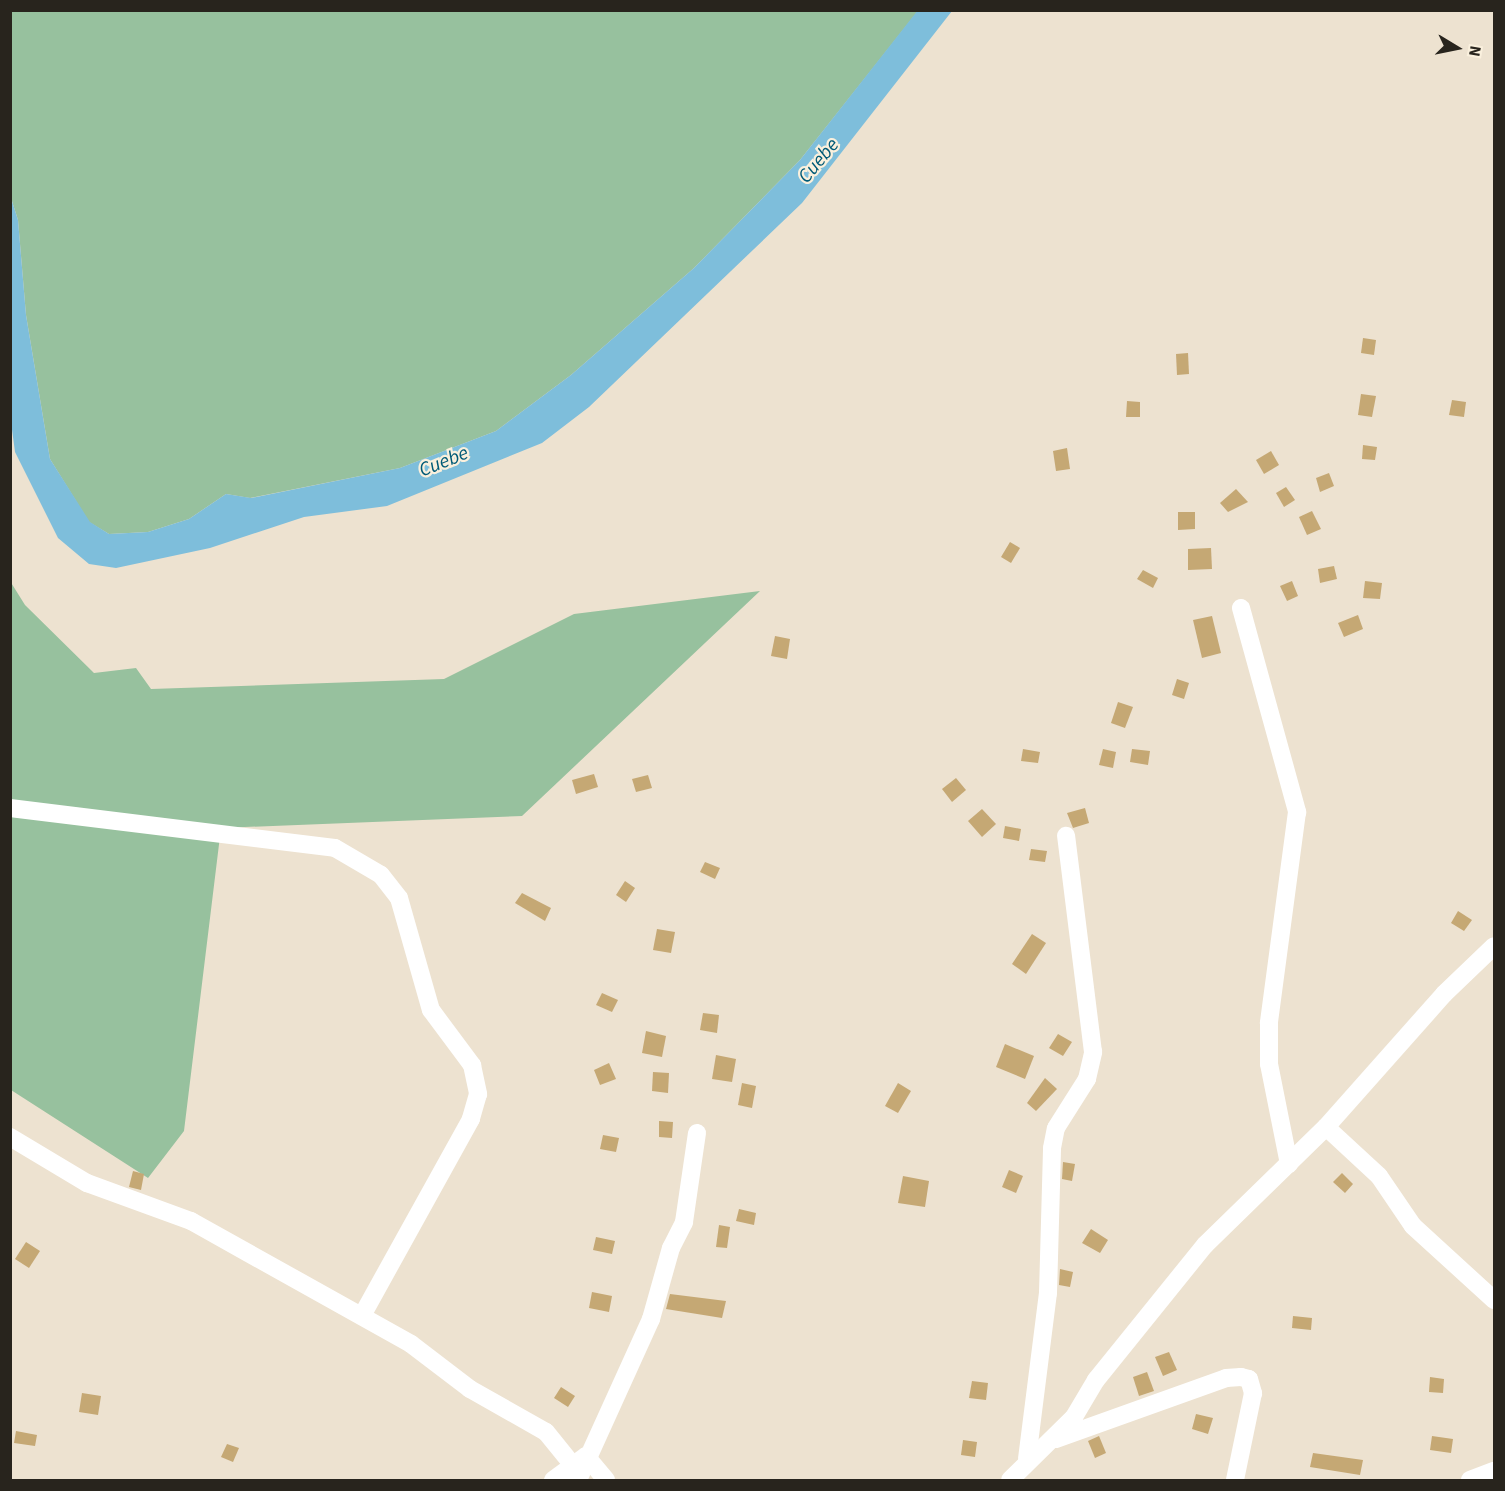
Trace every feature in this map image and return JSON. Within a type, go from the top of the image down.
[{"type":"street","points":[[1240,608],[1297,812],[1269,1023],[1269,1064],[1288,1164]]},
{"type":"street","points":[[10,808],[335,848],[381,876],[399,898],[431,1010],[472,1065],[478,1094],[471,1119],[362,1316]]},
{"type":"street","points":[[1027,1459],[1048,1293],[1052,1148],[1056,1128],[1087,1079],[1093,1052],[1066,836]]},
{"type":"street","points":[[1010,1480],[1027,1459],[1056,1438],[1205,1245],[1326,1127],[1437,1002],[1494,946]]},
{"type":"street","points":[[1326,1127],[1379,1176],[1413,1226],[1494,1300]]},
{"type":"street","points":[[553,1480],[578,1459],[651,1318],[671,1248],[684,1222],[697,1133]]},
{"type":"street","points":[[10,1137],[87,1183],[191,1221],[411,1344],[470,1389],[546,1432],[606,1480]]},
{"type":"street","points":[[1056,1438],[1226,1378],[1241,1377],[1249,1379],[1253,1393],[1235,1480]]},
{"type":"street","points":[[578,1459],[578,1480]]},
{"type":"street","points":[[1470,1480],[1494,1471]]},
{"type":"green space","points":[[11,11],[918,11],[800,160],[694,268],[571,375],[496,431],[400,468],[250,498],[226,494],[189,519],[148,532],[109,534],[89,522],[50,459],[26,315],[18,220],[11,198]]},
{"type":"green space","points":[[10,581],[25,605],[94,673],[136,668],[151,689],[444,679],[574,614],[760,591],[522,816],[221,828],[184,1131],[148,1178],[11,1090]]},
{"type":"water","name":"Cuebe","points":[[918,10],[952,11],[802,203],[589,407],[542,443],[387,506],[304,517],[210,548],[116,568],[89,564],[58,538],[15,452],[11,422],[11,198],[18,220],[26,315],[50,459],[90,522],[109,534],[148,532],[189,519],[226,494],[251,498],[400,468],[496,431],[571,375],[694,268],[800,160]]},
{"type":"building","points":[[1363,338],[1376,340],[1374,355],[1361,353]]},
{"type":"building","points":[[1188,353],[1189,374],[1177,375],[1176,354]]},
{"type":"building","points":[[1361,394],[1376,396],[1372,417],[1358,415]]},
{"type":"building","points":[[1452,400],[1466,402],[1464,417],[1449,415]]},
{"type":"building","points":[[1127,401],[1140,402],[1140,417],[1126,417]]},
{"type":"building","points":[[1363,445],[1377,447],[1375,460],[1362,459]]},
{"type":"building","points":[[1067,448],[1070,469],[1056,471],[1053,451]]},
{"type":"building","points":[[1271,451],[1279,465],[1264,474],[1256,460]]},
{"type":"building","points":[[1329,473],[1334,486],[1320,492],[1316,478]]},
{"type":"building","points":[[1286,487],[1295,500],[1284,507],[1276,493]]},
{"type":"building","points":[[1236,489],[1248,502],[1228,512],[1220,503]]},
{"type":"building","points":[[1312,511],[1321,529],[1307,535],[1299,517]]},
{"type":"building","points":[[1178,512],[1195,512],[1195,529],[1178,530]]},
{"type":"building","points":[[1010,542],[1020,548],[1011,563],[1001,557]]},
{"type":"building","points":[[1211,548],[1212,569],[1188,570],[1188,549]]},
{"type":"building","points":[[1334,566],[1337,579],[1320,583],[1318,569]]},
{"type":"building","points":[[1143,570],[1158,578],[1153,588],[1137,579]]},
{"type":"building","points":[[1292,581],[1298,596],[1287,601],[1280,586]]},
{"type":"building","points":[[1365,581],[1382,583],[1380,599],[1363,598]]},
{"type":"building","points":[[1358,615],[1363,629],[1344,637],[1338,623]]},
{"type":"building","points":[[1212,616],[1221,653],[1202,658],[1193,620]]},
{"type":"building","points":[[775,636],[790,639],[787,659],[771,656]]},
{"type":"building","points":[[1177,679],[1189,683],[1184,699],[1172,695]]},
{"type":"building","points":[[1118,702],[1133,707],[1125,728],[1111,723]]},
{"type":"building","points":[[1023,749],[1040,752],[1038,763],[1021,761]]},
{"type":"building","points":[[1103,749],[1116,752],[1113,768],[1099,765]]},
{"type":"building","points":[[1132,749],[1150,751],[1148,765],[1130,762]]},
{"type":"building","points":[[594,774],[598,787],[576,794],[572,780]]},
{"type":"building","points":[[648,775],[652,788],[636,792],[632,779]]},
{"type":"building","points":[[956,778],[966,790],[952,802],[942,789]]},
{"type":"building","points":[[1085,808],[1089,823],[1073,828],[1067,813]]},
{"type":"building","points":[[982,809],[996,824],[982,837],[968,821]]},
{"type":"building","points":[[1005,826],[1021,829],[1019,841],[1003,838]]},
{"type":"building","points":[[1031,849],[1047,851],[1045,862],[1029,860]]},
{"type":"building","points":[[705,862],[720,868],[715,879],[700,872]]},
{"type":"building","points":[[625,881],[635,888],[626,902],[616,895]]},
{"type":"building","points":[[522,893],[551,908],[545,921],[515,903]]},
{"type":"building","points":[[1458,911],[1472,920],[1464,931],[1451,923]]},
{"type":"building","points":[[657,929],[675,932],[671,953],[653,950]]},
{"type":"building","points":[[1032,934],[1046,943],[1026,974],[1012,964]]},
{"type":"building","points":[[602,993],[618,1000],[612,1012],[596,1005]]},
{"type":"building","points":[[703,1013],[719,1015],[717,1033],[700,1030]]},
{"type":"building","points":[[646,1031],[666,1036],[662,1057],[642,1053]]},
{"type":"building","points":[[1058,1034],[1072,1042],[1063,1056],[1049,1048]]},
{"type":"building","points":[[1005,1044],[1034,1056],[1025,1079],[996,1067]]},
{"type":"building","points":[[716,1055],[736,1059],[732,1082],[712,1079]]},
{"type":"building","points":[[609,1063],[616,1079],[600,1085],[594,1070]]},
{"type":"building","points":[[653,1072],[669,1073],[668,1093],[652,1091]]},
{"type":"building","points":[[1045,1078],[1057,1089],[1036,1111],[1027,1103]]},
{"type":"building","points":[[742,1083],[756,1086],[752,1108],[738,1105]]},
{"type":"building","points":[[898,1083],[911,1091],[898,1113],[885,1106]]},
{"type":"building","points":[[659,1121],[673,1122],[672,1138],[659,1137]]},
{"type":"building","points":[[603,1135],[619,1138],[616,1152],[600,1149]]},
{"type":"building","points":[[1063,1162],[1075,1164],[1072,1181],[1062,1179]]},
{"type":"building","points":[[1009,1170],[1023,1176],[1016,1193],[1002,1187]]},
{"type":"building","points":[[133,1171],[144,1174],[141,1190],[129,1187]]},
{"type":"building","points":[[1342,1173],[1353,1184],[1345,1193],[1333,1182]]},
{"type":"building","points":[[903,1176],[929,1181],[925,1207],[898,1203]]},
{"type":"building","points":[[739,1209],[756,1213],[754,1225],[736,1221]]},
{"type":"building","points":[[719,1225],[730,1227],[727,1248],[716,1247]]},
{"type":"building","points":[[1091,1229],[1108,1240],[1100,1253],[1082,1243]]},
{"type":"building","points":[[596,1237],[615,1241],[612,1254],[593,1250]]},
{"type":"building","points":[[26,1242],[40,1251],[29,1268],[15,1259]]},
{"type":"building","points":[[1060,1269],[1073,1272],[1070,1287],[1059,1285]]},
{"type":"building","points":[[592,1292],[612,1296],[609,1312],[589,1308]]},
{"type":"building","points":[[670,1294],[726,1301],[722,1318],[666,1309]]},
{"type":"building","points":[[1293,1316],[1312,1318],[1311,1330],[1292,1328]]},
{"type":"building","points":[[1169,1352],[1177,1370],[1163,1376],[1155,1357]]},
{"type":"building","points":[[1147,1372],[1154,1391],[1139,1396],[1133,1377]]},
{"type":"building","points":[[1430,1377],[1444,1379],[1443,1393],[1429,1392]]},
{"type":"building","points":[[972,1381],[988,1383],[986,1400],[969,1398]]},
{"type":"building","points":[[561,1387],[575,1396],[568,1407],[554,1398]]},
{"type":"building","points":[[82,1393],[101,1396],[98,1415],[79,1412]]},
{"type":"building","points":[[1196,1414],[1213,1418],[1208,1434],[1192,1429]]},
{"type":"building","points":[[16,1431],[37,1435],[35,1446],[14,1443]]},
{"type":"building","points":[[1099,1436],[1106,1453],[1095,1458],[1088,1441]]},
{"type":"building","points":[[1432,1436],[1453,1439],[1451,1453],[1430,1450]]},
{"type":"building","points":[[963,1440],[977,1442],[975,1457],[961,1455]]},
{"type":"building","points":[[227,1444],[239,1448],[233,1462],[221,1457]]},
{"type":"building","points":[[1313,1453],[1363,1460],[1360,1475],[1310,1467]]}]
